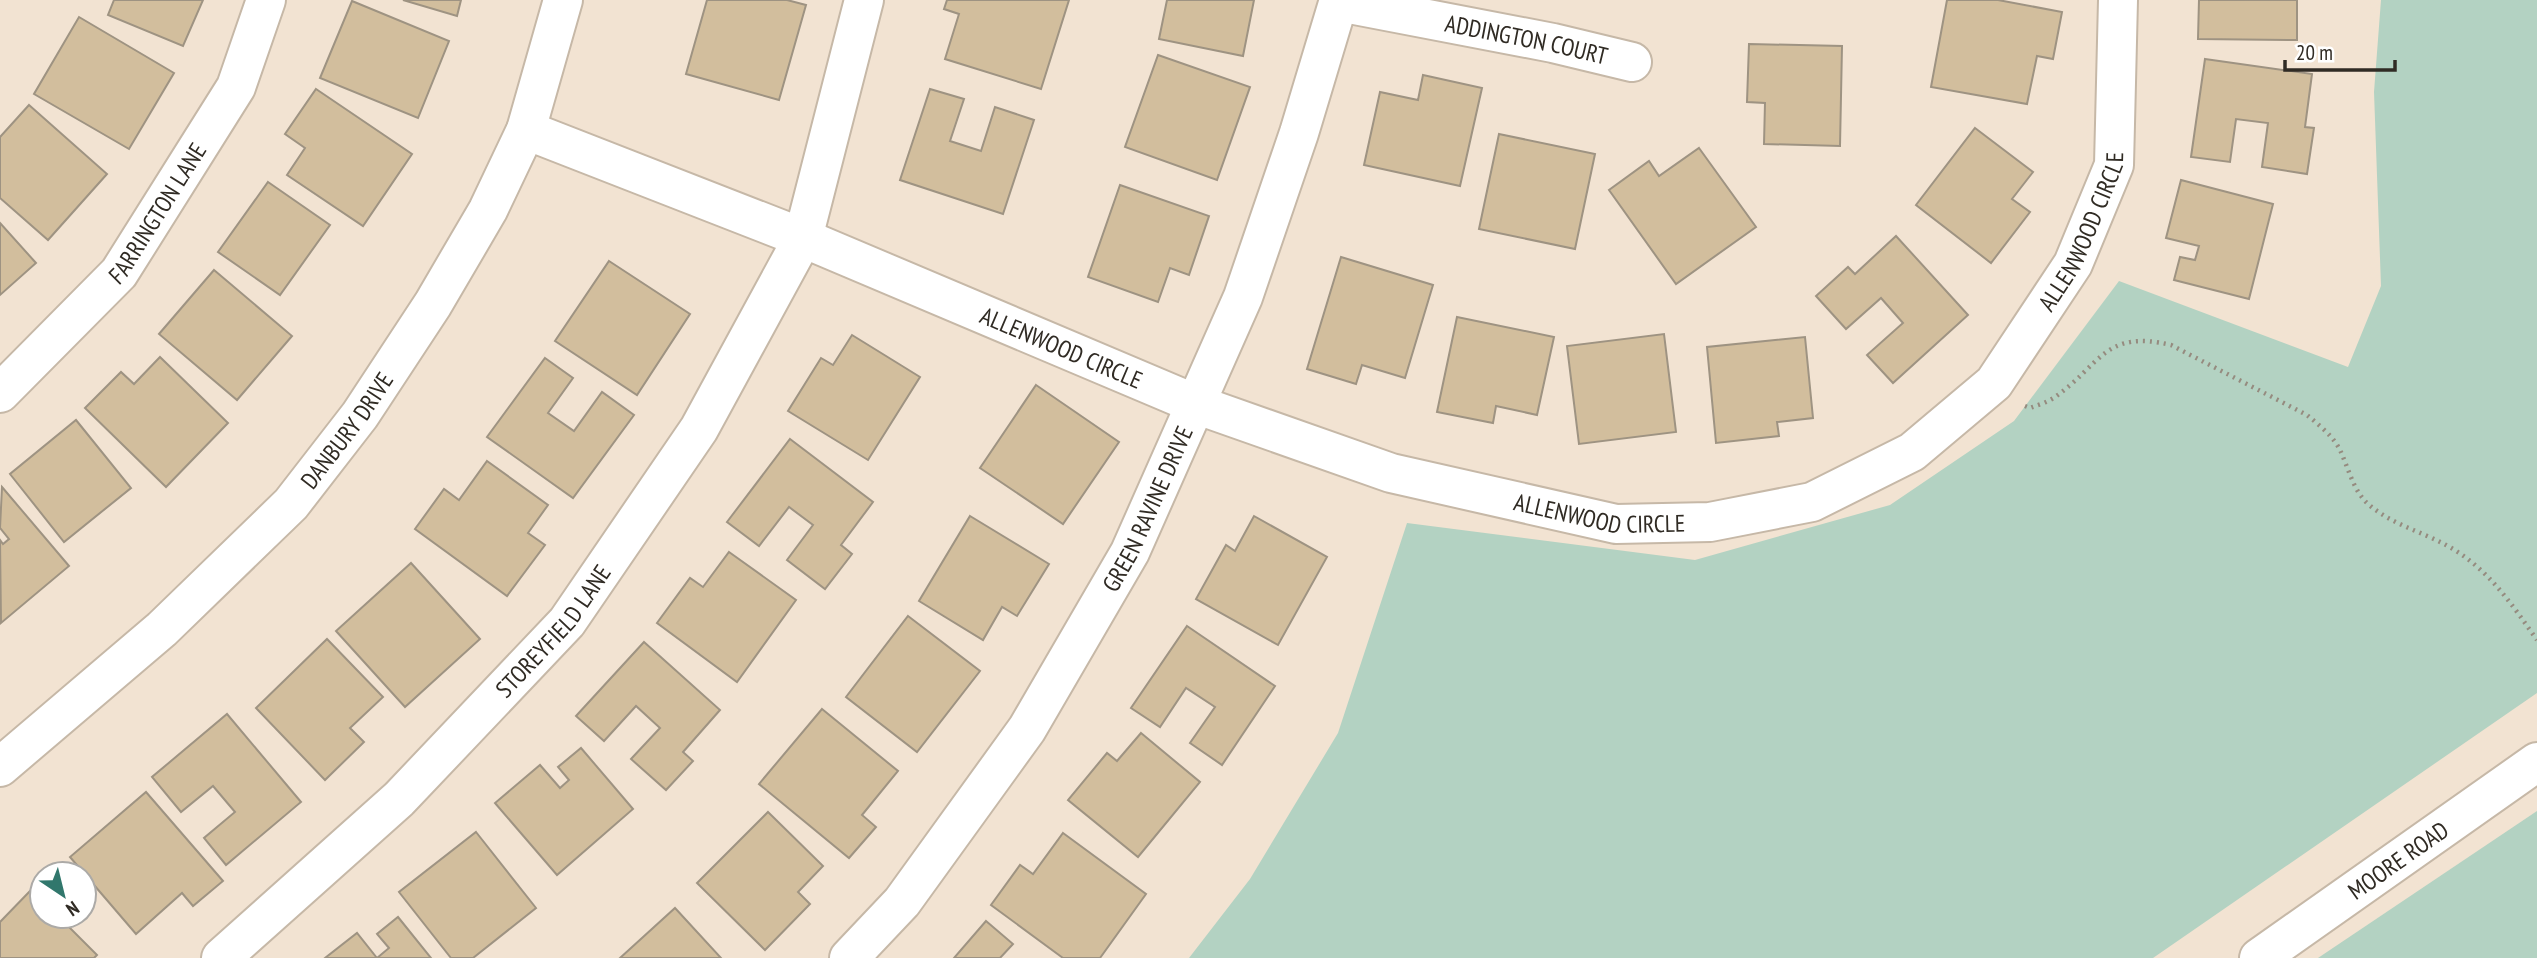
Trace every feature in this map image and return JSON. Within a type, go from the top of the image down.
[{"type":"street","name":"FARRINGTON LANE","points":[[0,393],[119,273],[236,87],[266,0]]},
{"type":"street","name":"DANBURY DRIVE","points":[[0,767],[162,629],[291,504],[360,415],[433,304],[488,210],[526,130],[563,0]]},
{"type":"street","points":[[803,239],[864,0]]},
{"type":"street","name":"ALLENWOOD CIRCLE","points":[[526,130],[803,239],[1198,405],[1391,473],[1616,524],[1710,523],[1812,502],[1912,452],[1994,383],[2073,264],[2114,165],[2118,0]]},
{"type":"street","name":"ADDINGTON COURT","points":[[1339,1],[1553,43],[1632,62]]},
{"type":"street","name":"GREEN RAVINE DRIVE","points":[[849,958],[902,902],[1027,729],[1130,552],[1198,405],[1243,298],[1299,133],[1339,1]]},
{"type":"street","name":"STOREYFIELD LANE","points":[[221,958],[399,799],[567,622],[699,429],[803,239]]},
{"type":"street","name":"MOORE ROAD","points":[[2259,958],[2537,762]]},
{"type":"path","points":[[1994,383],[2014,402],[2030,408],[2053,399],[2090,364],[2128,341],[2147,340],[2171,345],[2307,415],[2324,429],[2339,447],[2364,501],[2382,514],[2447,545],[2479,566],[2500,588],[2537,640]]},
{"type":"green space","points":[[2381,0],[2537,0],[2537,693],[2153,958],[1189,958],[1250,879],[1338,733],[1407,523],[1695,560],[1890,505],[2014,421],[2119,281],[2348,367],[2381,286],[2374,92]]},
{"type":"green space","points":[[2537,811],[2537,958],[2318,958]]},
{"type":"building","points":[[114,0],[203,0],[183,46],[108,15]]},
{"type":"building","points":[[403,0],[461,0],[457,16]]},
{"type":"building","points":[[707,0],[787,0],[806,5],[779,100],[686,74]]},
{"type":"building","points":[[947,0],[1069,0],[1041,89],[945,59],[959,14],[944,9]]},
{"type":"building","points":[[1167,0],[1254,0],[1243,56],[1159,39]]},
{"type":"building","points":[[1947,0],[1998,0],[2062,12],[2053,59],[2037,56],[2027,104],[1931,87]]},
{"type":"building","points":[[2199,0],[2297,0],[2297,40],[2198,39]]},
{"type":"building","points":[[352,1],[449,41],[418,118],[320,78]]},
{"type":"building","points":[[79,17],[174,73],[129,149],[34,94]]},
{"type":"building","points":[[1749,44],[1842,46],[1840,146],[1764,144],[1765,103],[1747,102]]},
{"type":"building","points":[[1158,55],[1250,87],[1217,180],[1125,147]]},
{"type":"building","points":[[2205,59],[2312,74],[2305,127],[2314,128],[2307,174],[2262,167],[2268,123],[2236,119],[2230,162],[2191,157]]},
{"type":"building","points":[[1423,75],[1482,88],[1460,186],[1364,165],[1380,92],[1418,100]]},
{"type":"building","points":[[316,89],[412,154],[363,226],[287,175],[305,148],[285,134]]},
{"type":"building","points":[[930,89],[964,99],[950,141],[981,151],[995,107],[1034,120],[1003,214],[900,180]]},
{"type":"building","points":[[29,105],[107,174],[48,240],[0,198],[0,137]]},
{"type":"building","points":[[1975,128],[2033,172],[2012,199],[2030,212],[1991,263],[1916,205]]},
{"type":"building","points":[[1499,134],[1595,154],[1575,249],[1479,229]]},
{"type":"building","points":[[1699,148],[1756,227],[1676,284],[1609,190],[1649,161],[1659,176]]},
{"type":"building","points":[[2181,180],[2273,204],[2249,299],[2174,280],[2180,257],[2195,260],[2199,246],[2166,238]]},
{"type":"building","points":[[268,182],[330,225],[280,295],[218,252]]},
{"type":"building","points":[[1120,185],[1209,216],[1189,275],[1170,268],[1158,302],[1088,277]]},
{"type":"building","points":[[0,223],[36,263],[0,295]]},
{"type":"building","points":[[1896,236],[1968,315],[1893,383],[1867,355],[1903,323],[1881,298],[1846,329],[1816,296],[1848,267],[1855,274]]},
{"type":"building","points":[[1341,257],[1433,285],[1405,378],[1362,365],[1356,384],[1307,369]]},
{"type":"building","points":[[609,261],[690,314],[637,395],[555,341]]},
{"type":"building","points":[[214,270],[292,336],[237,400],[159,334]]},
{"type":"building","points":[[1457,317],[1554,337],[1537,415],[1496,406],[1493,423],[1437,412]]},
{"type":"building","points":[[1664,334],[1676,432],[1579,444],[1567,346]]},
{"type":"building","points":[[852,335],[920,377],[868,460],[788,411],[821,358],[833,365]]},
{"type":"building","points":[[1805,337],[1813,418],[1777,422],[1779,436],[1716,443],[1707,347]]},
{"type":"building","points":[[160,357],[228,423],[166,487],[85,408],[121,372],[134,384]]},
{"type":"building","points":[[545,358],[573,378],[548,413],[574,431],[602,392],[634,415],[573,498],[487,437]]},
{"type":"building","points":[[1036,385],[1119,442],[1063,524],[980,468]]},
{"type":"building","points":[[76,420],[131,488],[64,542],[10,474]]},
{"type":"building","points":[[790,439],[873,502],[841,545],[852,554],[825,589],[787,560],[813,525],[789,507],[759,546],[727,522]]},
{"type":"building","points":[[487,461],[548,505],[528,533],[545,545],[507,596],[415,529],[444,489],[459,500]]},
{"type":"building","points":[[2,487],[69,566],[1,623],[0,540],[3,544],[9,539],[0,528]]},
{"type":"building","points":[[970,516],[1049,564],[1017,616],[1002,607],[983,640],[919,601]]},
{"type":"building","points":[[1254,516],[1327,557],[1278,645],[1196,599],[1226,545],[1235,551]]},
{"type":"building","points":[[729,552],[796,600],[737,682],[657,623],[690,578],[703,587]]},
{"type":"building","points":[[411,563],[480,639],[405,707],[336,631]]},
{"type":"building","points":[[908,616],[980,671],[917,752],[846,697]]},
{"type":"building","points":[[1187,626],[1275,686],[1222,765],[1190,743],[1215,707],[1186,688],[1160,727],[1131,708]]},
{"type":"building","points":[[327,639],[383,697],[350,728],[364,742],[325,780],[256,708]]},
{"type":"building","points":[[644,642],[720,710],[683,752],[693,761],[666,790],[631,759],[660,728],[636,706],[604,741],[576,716]]},
{"type":"building","points":[[822,709],[898,771],[862,815],[876,827],[849,858],[759,784]]},
{"type":"building","points":[[227,714],[301,802],[226,865],[204,838],[235,812],[213,786],[181,812],[152,777]]},
{"type":"building","points":[[1141,733],[1200,782],[1138,857],[1068,800],[1107,753],[1117,761]]},
{"type":"building","points":[[581,748],[633,809],[557,875],[495,803],[540,765],[560,788],[569,780],[558,767]]},
{"type":"building","points":[[146,792],[223,881],[193,906],[182,893],[136,934],[98,890],[98,860],[73,860],[70,857]]},
{"type":"building","points":[[768,812],[823,866],[798,892],[810,904],[765,950],[697,883]]},
{"type":"building","points":[[476,832],[536,908],[473,958],[451,958],[399,892]]},
{"type":"building","points":[[1063,833],[1146,894],[1100,958],[1063,958],[991,905],[1020,865],[1033,874]]},
{"type":"building","points":[[28,893],[28,930],[72,930],[97,955],[94,958],[0,958],[0,922]]},
{"type":"building","points":[[675,908],[721,958],[620,958]]},
{"type":"building","points":[[398,917],[431,958],[377,958],[389,948],[377,934]]},
{"type":"building","points":[[986,921],[1013,944],[1000,958],[954,958]]},
{"type":"building","points":[[357,933],[377,958],[325,958]]}]
